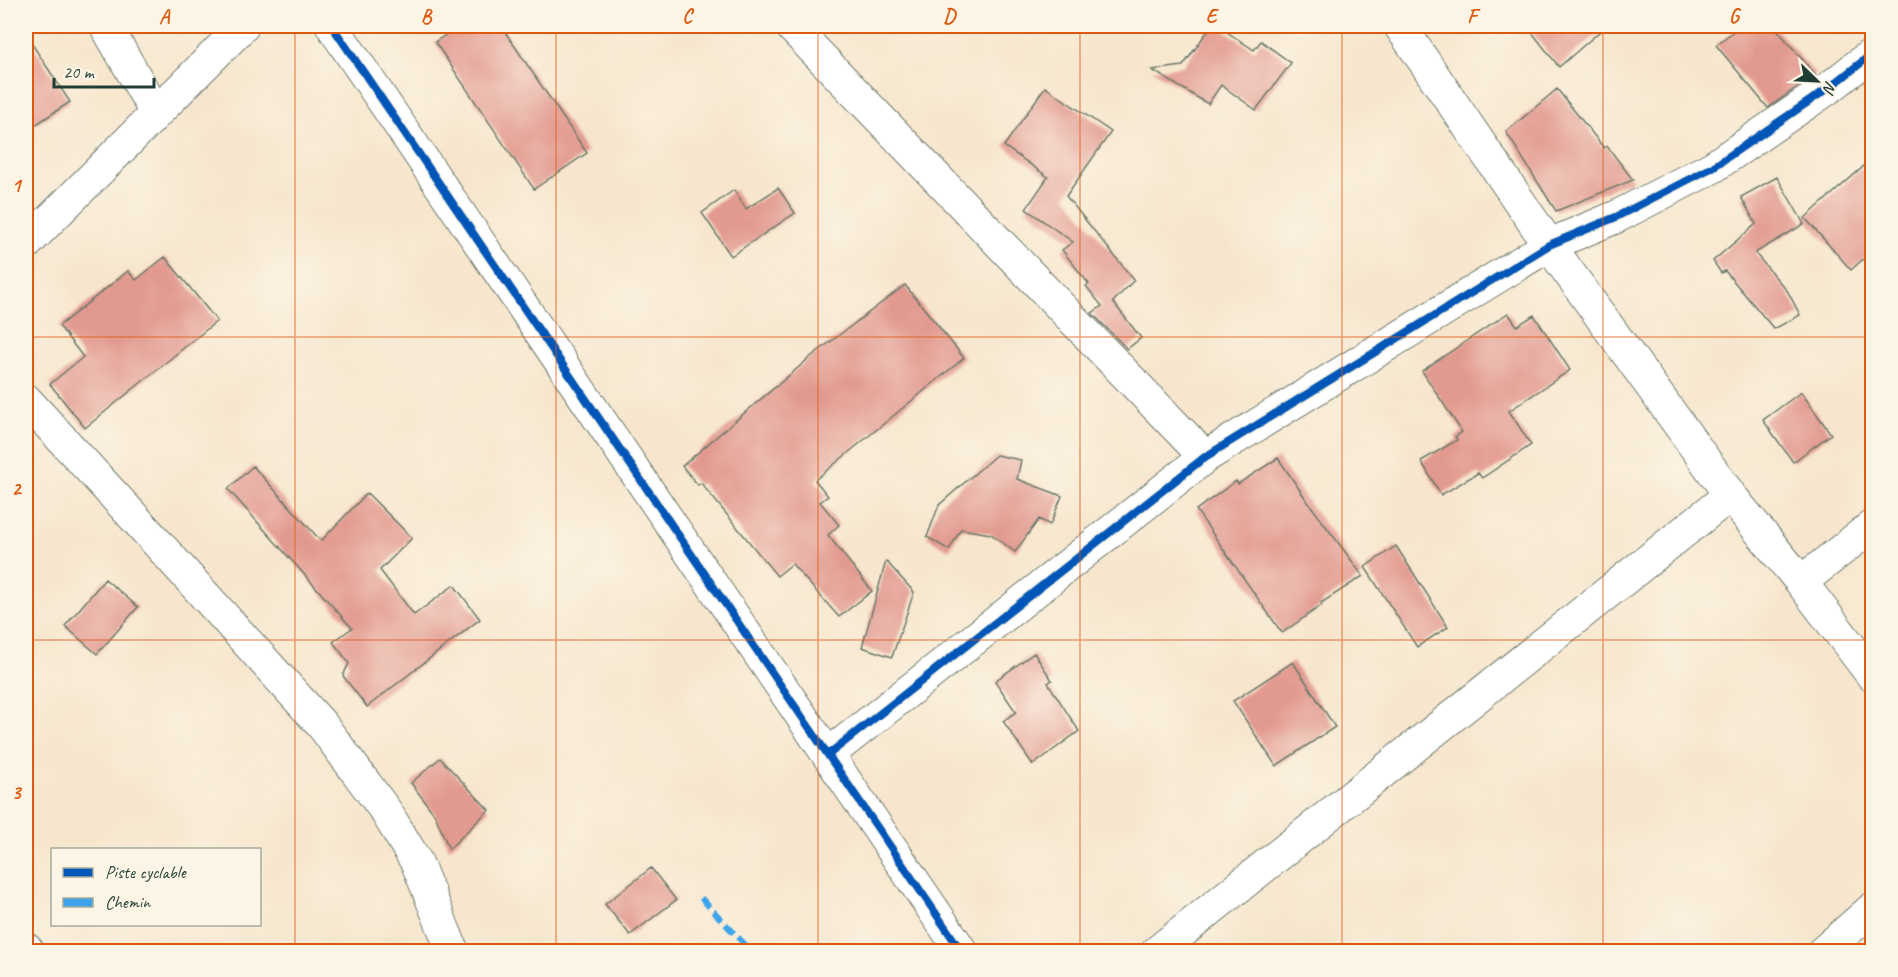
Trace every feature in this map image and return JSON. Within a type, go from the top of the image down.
[{"type":"street","points":[[106,26],[156,113]]},
{"type":"street","points":[[26,244],[243,26]]},
{"type":"street","points":[[332,26],[962,951]]},
{"type":"street","points":[[791,26],[1205,457]]},
{"type":"street","points":[[1400,26],[1549,245],[1730,495],[1801,582],[1872,675]]},
{"type":"street","points":[[829,754],[1205,457],[1549,245],[1616,217],[1713,167],[1833,85],[1872,54]]},
{"type":"street","points":[[26,400],[322,725],[385,810],[417,863],[453,951]]},
{"type":"street","points":[[1157,951],[1730,495]]},
{"type":"street","points":[[1801,582],[1872,526]]},
{"type":"street","points":[[1823,951],[1872,909]]},
{"type":"building","points":[[459,26],[501,26],[587,153],[534,189],[435,42]]},
{"type":"building","points":[[1211,26],[1218,26],[1254,50],[1261,41],[1291,63],[1256,110],[1221,85],[1208,104],[1152,70],[1183,66]]},
{"type":"building","points":[[1527,26],[1606,26],[1559,67]]},
{"type":"building","points":[[1740,26],[1774,26],[1815,74],[1768,108],[1716,45]]},
{"type":"building","points":[[26,35],[70,102],[26,131]]},
{"type":"building","points":[[1045,87],[1111,132],[1066,196],[1134,280],[1113,302],[1141,338],[1127,349],[1092,313],[1102,306],[1086,286],[1089,284],[1062,250],[1073,242],[1026,209],[1048,177],[1004,146]]},
{"type":"building","points":[[1557,89],[1604,148],[1607,146],[1633,180],[1556,211],[1506,132]]},
{"type":"building","points":[[1872,159],[1872,251],[1851,270],[1805,218]]},
{"type":"building","points":[[1777,177],[1804,224],[1755,253],[1788,292],[1800,315],[1774,329],[1725,271],[1721,273],[1713,261],[1756,224],[1741,197]]},
{"type":"building","points":[[778,188],[795,213],[731,256],[702,213],[734,190],[746,209]]},
{"type":"building","points":[[165,257],[217,321],[85,428],[50,384],[83,357],[59,326],[128,271],[136,280]]},
{"type":"building","points":[[905,285],[964,358],[815,480],[828,496],[820,502],[839,525],[828,535],[872,591],[839,617],[792,564],[777,576],[701,483],[698,485],[682,466],[813,355]]},
{"type":"building","points":[[1508,313],[1517,326],[1534,315],[1570,370],[1509,411],[1531,445],[1482,478],[1478,473],[1441,495],[1421,461],[1457,440],[1455,437],[1462,432],[1422,371]]},
{"type":"building","points":[[1801,392],[1831,434],[1793,462],[1763,420]]},
{"type":"building","points":[[996,455],[1021,460],[1017,479],[1062,496],[1050,525],[1039,519],[1015,552],[991,534],[961,529],[949,550],[927,537],[939,505]]},
{"type":"building","points":[[1278,458],[1363,576],[1321,603],[1322,605],[1282,633],[1196,510],[1236,481],[1238,484]]},
{"type":"building","points":[[253,466],[321,541],[367,493],[412,538],[380,570],[414,615],[454,585],[480,619],[367,707],[343,676],[349,663],[333,642],[352,628],[228,489]]},
{"type":"building","points":[[1396,546],[1448,627],[1417,647],[1365,567]]},
{"type":"building","points":[[886,561],[914,592],[892,657],[862,647]]},
{"type":"building","points":[[105,579],[138,607],[97,654],[65,626]]},
{"type":"building","points":[[1034,653],[1052,680],[1048,683],[1079,731],[1033,765],[1003,721],[1016,712],[995,681]]},
{"type":"building","points":[[1293,662],[1335,727],[1276,766],[1233,701]]},
{"type":"building","points":[[440,758],[489,810],[449,849],[435,815],[411,783]]},
{"type":"building","points":[[651,868],[676,900],[630,935],[605,904]]},
{"type":"marked path","points":[[701,898],[752,952]]},
{"type":"cycle path","points":[[332,26],[962,952]]},
{"type":"cycle path","points":[[829,754],[1205,457],[1549,245],[1616,217],[1713,167],[1833,85],[1872,54]]}]
